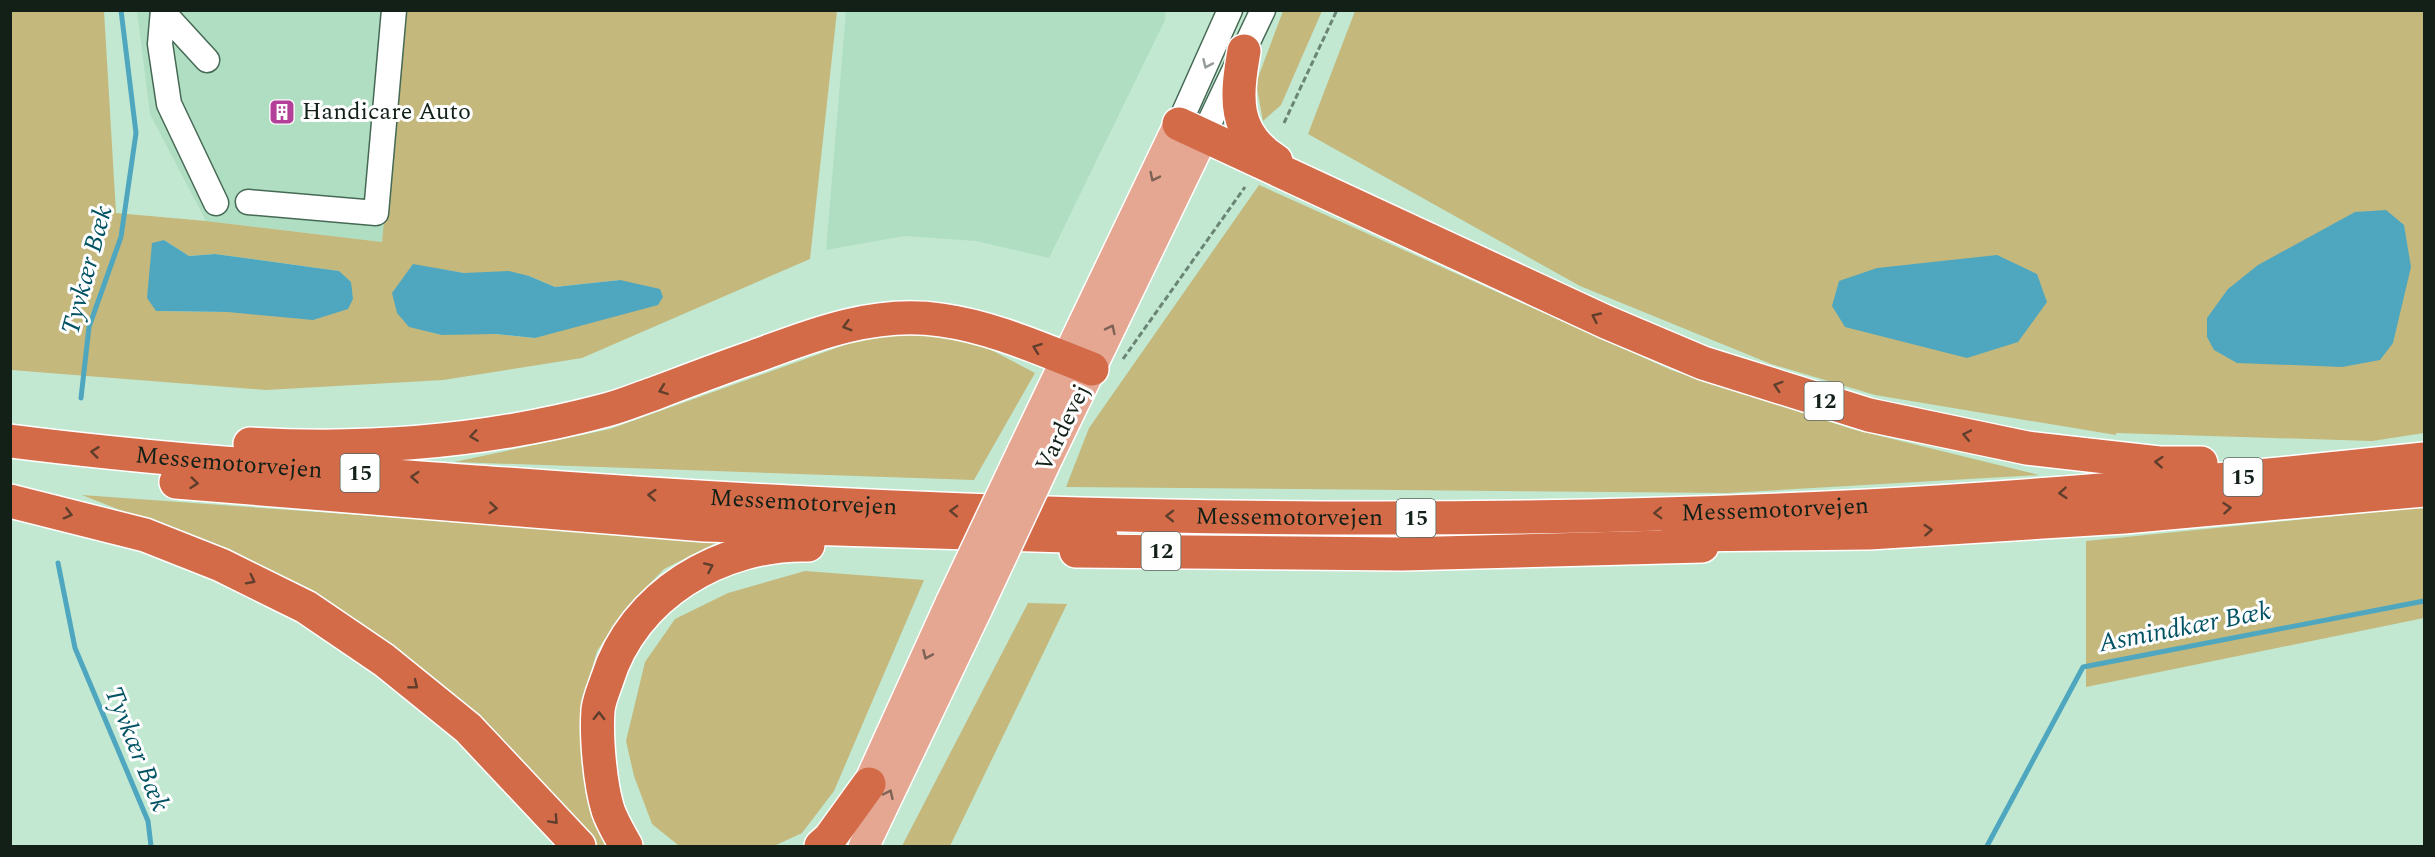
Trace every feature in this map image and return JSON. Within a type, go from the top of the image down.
[{"type":"highway","points":[[1244,51],[1238,86],[1239,112],[1246,131],[1260,151],[1321,189]]},
{"type":"highway","name":"12","points":[[1191,130],[1606,322],[1703,363],[1869,415],[2027,448],[2159,463],[2365,466]]},
{"type":"highway","points":[[10,422],[252,444],[341,447],[434,442],[513,431],[608,410],[806,338],[858,323],[904,318],[939,319],[981,327],[1093,363]]},
{"type":"highway","name":"Messemotorvejen","points":[[10,441],[123,456],[707,512],[909,509],[1138,516],[1392,519],[1866,506],[2098,491],[2424,459]]},
{"type":"highway","name":"Messemotorvejen","points":[[10,464],[260,490],[707,512],[1042,536],[1346,539],[1869,533],[2135,516],[2424,490]]},
{"type":"highway","points":[[10,501],[146,535],[221,564],[306,607],[384,660],[468,728],[579,846]]},
{"type":"highway","name":"12","points":[[626,846],[608,811],[601,774],[598,709],[614,658],[645,611],[687,577],[732,557],[793,545],[1402,554],[1716,546],[1869,533]]},
{"type":"highway","points":[[601,774],[632,836],[643,846]]},
{"type":"highway","points":[[821,846],[830,838],[869,784]]},
{"type":"main road","name":"Vardevej","points":[[839,846],[869,784],[964,605],[1035,455],[1093,363],[1191,130]]},
{"type":"main road","name":"Vardevej","points":[[864,846],[964,605]]},
{"type":"street","points":[[248,202],[376,213],[394,10]]},
{"type":"street","name":"Vardevej","points":[[1191,130],[1230,10]]},
{"type":"street","name":"Vardevej","points":[[1191,130],[1244,51],[1263,10]]},
{"type":"street","points":[[163,11],[207,60]]},
{"type":"street","points":[[163,11],[160,44],[169,104],[216,203]]},
{"type":"path","points":[[1284,123],[1337,10]]},
{"type":"path","points":[[1093,363],[1245,187]]},
{"type":"shaded area","points":[[10,11],[104,11],[116,213],[206,221],[382,242],[404,11],[837,11],[810,259],[582,358],[443,380],[266,390],[11,370]],"holes":[[[164,240],[189,256],[215,254],[339,271],[228,312],[156,311]],[[413,265],[464,273],[529,276],[555,287],[620,280],[535,338],[496,334]]]},
{"type":"shaded area","points":[[137,11],[404,11],[383,242],[206,221],[150,114]]},
{"type":"shaded area","points":[[846,11],[1166,11],[1165,20],[1049,258],[976,241],[904,236],[826,250]]},
{"type":"shaded area","points":[[1283,11],[1322,11],[1281,105],[1263,121],[1256,83]]},
{"type":"shaded area","points":[[1355,11],[2424,11],[2424,433],[2372,441],[2116,433],[2116,435],[1875,395],[1771,364],[1580,286],[1308,134]]},
{"type":"shaded area","points":[[1259,185],[1671,370],[1852,429],[2039,475],[1727,493],[1066,487],[1089,428]]},
{"type":"shaded area","points":[[914,333],[978,343],[1035,373],[974,480],[454,462],[610,429],[864,338]]},
{"type":"shaded area","points":[[82,495],[720,541],[664,569],[628,606],[597,651],[582,705],[582,765],[594,807],[612,846],[593,846],[482,722],[208,545]]},
{"type":"shaded area","points":[[2424,507],[2424,618],[2086,687],[2086,541]]},
{"type":"shaded area","points":[[805,571],[924,580],[834,791],[802,833],[774,846],[678,845],[652,824],[634,776],[626,741],[645,662],[675,619],[728,593]]},
{"type":"shaded area","points":[[1028,603],[1067,604],[950,846],[902,846]]},
{"type":"water","points":[[2386,210],[2404,225],[2411,267],[2393,343],[2380,360],[2342,367],[2237,363],[2214,350],[2207,337],[2207,318],[2228,289],[2258,265],[2355,212]]},
{"type":"water","points":[[164,240],[189,256],[215,254],[339,271],[351,282],[353,299],[348,309],[313,320],[228,312],[156,311],[147,298],[152,243]]},
{"type":"water","points":[[1997,255],[2037,274],[2047,302],[2018,342],[1967,358],[1845,327],[1832,306],[1839,281],[1877,268]]},
{"type":"water","points":[[413,264],[464,273],[509,271],[529,276],[555,287],[620,280],[660,289],[663,297],[658,305],[535,338],[496,334],[442,335],[409,327],[397,313],[392,293]]},
{"type":"waterway","name":"Tyvkær Bæk","points":[[81,398],[89,327],[121,237],[136,133],[121,10]]},
{"type":"waterway","name":"Tyvkær Bæk","points":[[58,563],[75,648],[148,821],[151,846]]},
{"type":"waterway","name":"Asmindkær Bæk","points":[[1987,846],[2083,667],[2424,601]]},
{"type":"place","name":"Handicare Auto","points":[[282,112]]}]
